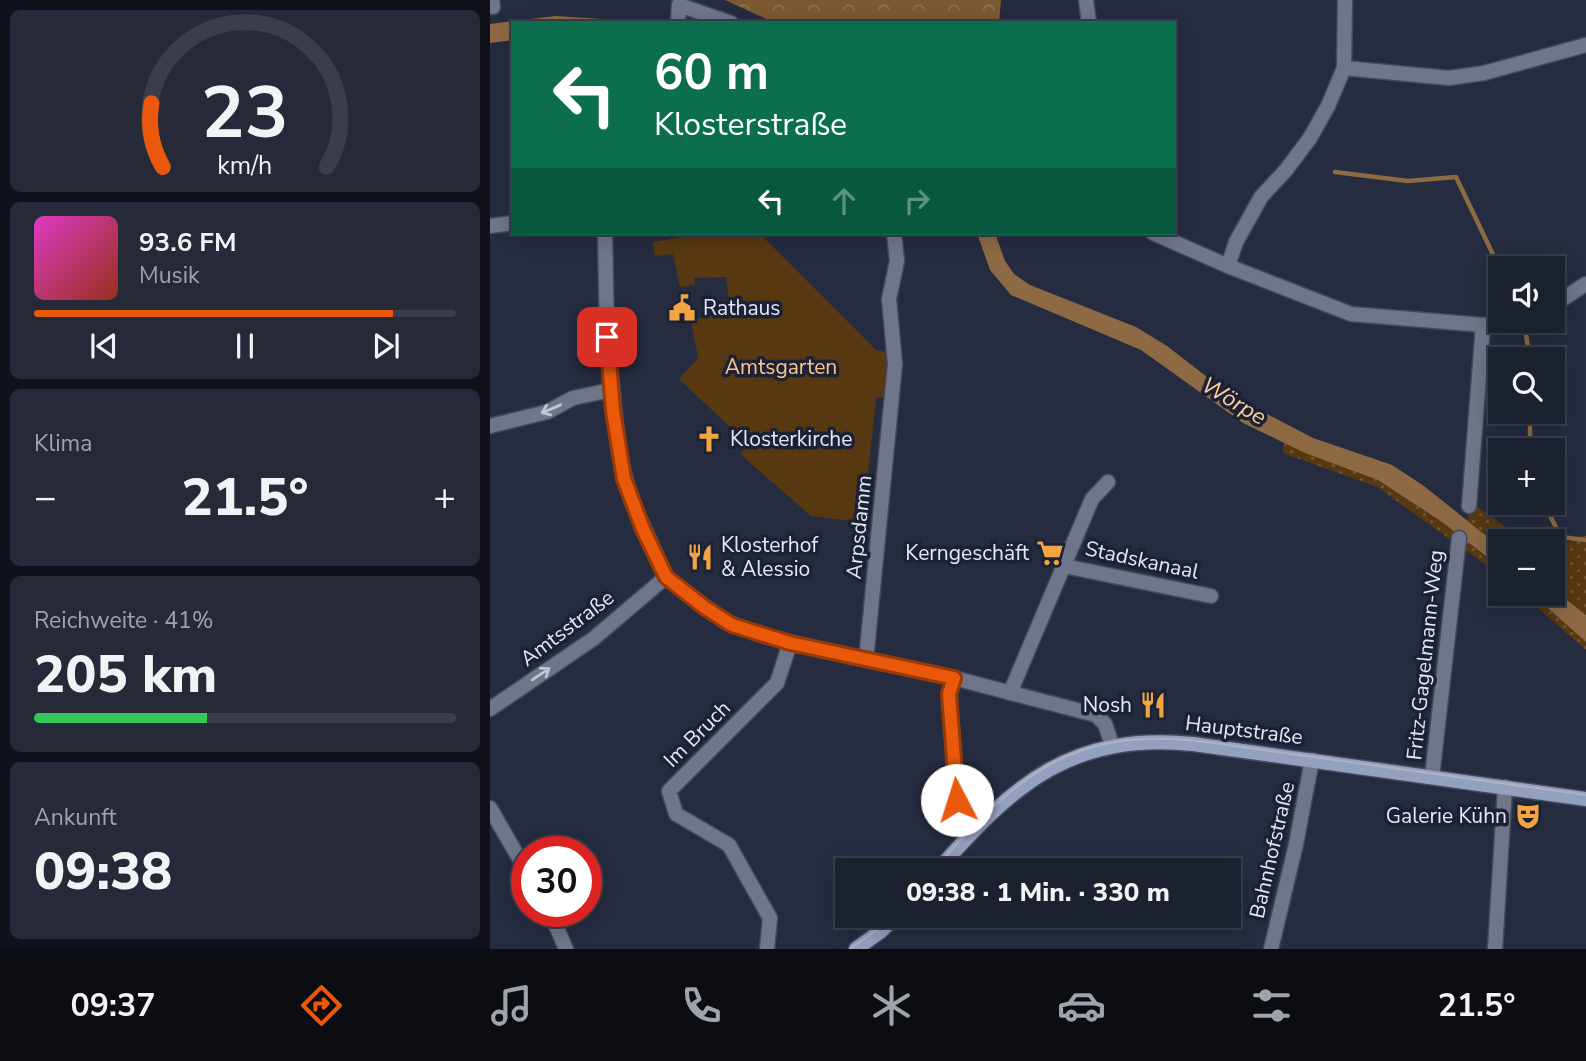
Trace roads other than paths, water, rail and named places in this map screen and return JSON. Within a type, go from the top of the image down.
[{"type":"street","points":[[1086,0],[1089,21]]},
{"type":"street","points":[[1228,266],[1236,242],[1261,197],[1310,138],[1328,106],[1344,68],[1345,0]]},
{"type":"street","points":[[678,21],[677,2],[726,21]]},
{"type":"street","points":[[1344,68],[1449,78],[1484,73],[1586,46]]},
{"type":"street","points":[[490,226],[511,223]]},
{"type":"street","points":[[606,235],[607,337],[619,454],[624,479],[643,529],[666,577],[724,621],[790,643],[954,678],[1096,715],[1105,724],[1112,745]]},
{"type":"street","name":"Arpsdamm","points":[[866,660],[895,364],[890,299],[897,261],[894,235]]},
{"type":"street","points":[[1158,235],[1351,314],[1488,325]]},
{"type":"street","points":[[1565,298],[1586,284]]},
{"type":"street","points":[[1469,506],[1483,325]]},
{"type":"street","points":[[490,426],[547,412],[573,398],[611,390]]},
{"type":"street","name":"Stadskanaal","points":[[1010,693],[1092,499],[1108,482]]},
{"type":"street","name":"Fritz-Gagelmann-Weg","points":[[1432,777],[1459,538]]},
{"type":"street","name":"Stadskanaal","points":[[1064,566],[1211,596]]},
{"type":"street","name":"Amtsstraße","points":[[490,709],[593,639],[666,577]]},
{"type":"street","name":"Im Bruch","points":[[767,949],[770,918],[729,845],[676,814],[669,791],[777,683],[790,643]]},
{"type":"street","points":[[954,678],[949,694],[957,800],[965,819],[975,829]]},
{"type":"street","name":"Hauptstraße","points":[[949,858],[1009,796],[1042,773],[1079,755],[1112,745],[1143,741],[1177,742],[1586,799]]},
{"type":"street","name":"Bahnhofstraße","points":[[1271,949],[1296,844],[1312,760]]},
{"type":"street","points":[[1495,949],[1505,788]]},
{"type":"street","points":[[490,808],[511,844]]},
{"type":"street","points":[[556,927],[566,949]]},
{"type":"street","points":[[856,949],[884,928]]},
{"type":"water","points":[[555,16],[634,21],[514,21]]},
{"type":"water","points":[[511,21],[511,40],[490,43],[490,24]]},
{"type":"water","name":"Wörpe","points":[[978,235],[996,235],[1005,261],[1014,274],[1030,285],[1136,327],[1167,346],[1229,394],[1313,438],[1392,465],[1424,486],[1488,537],[1488,558],[1442,522],[1378,480],[1305,453],[1243,423],[1141,350],[1011,295],[990,270]]},
{"type":"water","points":[[1565,598],[1586,615],[1586,642],[1546,606],[1565,606]]},
{"type":"waterway","points":[[1335,172],[1408,181],[1456,177],[1494,256]]},
{"type":"waterway","points":[[1526,335],[1528,347]]},
{"type":"waterway","points":[[1530,424],[1530,438]]},
{"type":"waterway","points":[[1550,515],[1561,537],[1586,540]]},
{"type":"tram line","points":[[944,858],[1021,783],[1051,764],[1083,750],[1118,741],[1159,739],[1206,742],[1586,795]]},
{"type":"tram line","points":[[850,949],[878,928]]},
{"type":"place","name":"Rathaus","points":[[682,308]]},
{"type":"place","name":"Klosterkirche","points":[[709,439]]},
{"type":"place","name":"Kerngeschäft","points":[[1050,553]]},
{"type":"place","name":"Klosterhof & Alessio","points":[[700,557]]},
{"type":"place","name":"Nosh","points":[[1153,705]]},
{"type":"place","name":"Galerie Kühn","points":[[1528,816]]},
{"type":"park label","name":"Amtsgarten","points":[[781,367]]}]
